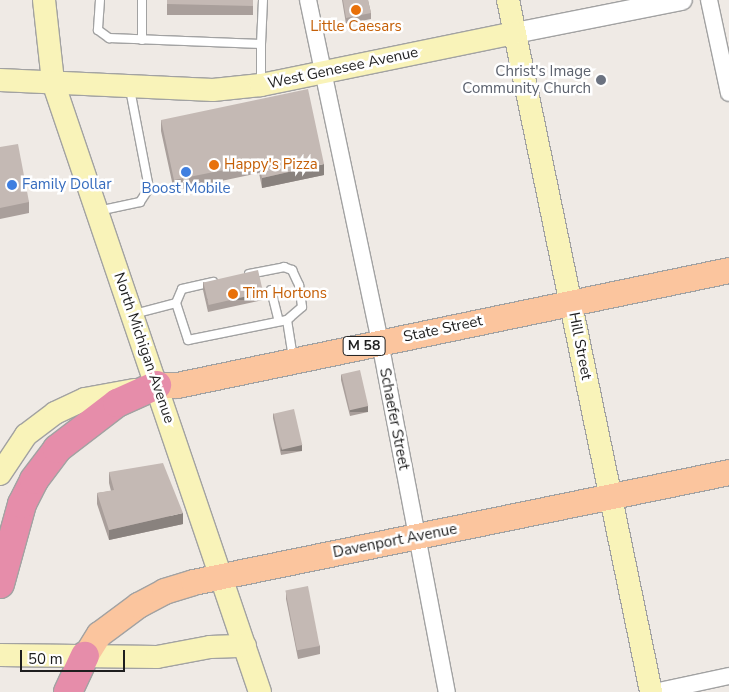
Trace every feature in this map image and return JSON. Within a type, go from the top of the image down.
[{"type":"highway","points":[[0,584],[22,504],[34,480],[57,449],[117,403],[157,385]]},
{"type":"highway","points":[[68,692],[85,656]]},
{"type":"main road","name":"North Michigan Avenue","points":[[44,0],[53,82],[260,692]]},
{"type":"main road","name":"Hill Street","points":[[508,0],[653,692]]},
{"type":"main road","name":"West Genesee Avenue","points":[[0,80],[213,90],[261,85],[515,33]]},
{"type":"main road","name":"State Street","points":[[157,385],[178,385],[729,270]]},
{"type":"main road","points":[[0,474],[26,435],[55,412],[85,399],[157,385]]},
{"type":"main road","name":"Davenport Avenue","points":[[85,656],[100,634],[138,605],[164,591],[221,576],[611,498],[729,472]]},
{"type":"main road","points":[[0,655],[156,657],[210,647],[244,646]]},
{"type":"street","name":"Schaefer Street","points":[[308,0],[380,342],[447,692]]},
{"type":"street","name":"West Genesee Avenue","points":[[515,33],[682,0]]},
{"type":"street","points":[[709,0],[729,93]]},
{"type":"street","points":[[653,692],[729,676]]},
{"type":"lane","points":[[100,0],[98,30],[101,35],[142,40],[261,44]]},
{"type":"lane","points":[[142,0],[142,40]]},
{"type":"lane","points":[[261,85],[263,0]]},
{"type":"lane","points":[[98,211],[140,202],[148,188],[129,87]]},
{"type":"lane","points":[[219,281],[182,289],[176,303],[188,340],[283,320],[302,307],[299,285],[292,270],[284,267],[238,277]]},
{"type":"lane","points":[[271,290],[283,320],[294,361]]},
{"type":"lane","points":[[133,314],[176,303]]},
{"type":"building","points":[[167,0],[253,0],[253,6],[167,4]]},
{"type":"building","name":"Little Caesars","points":[[343,0],[368,0],[371,13],[346,18]]},
{"type":"building","points":[[308,89],[324,164],[262,178],[259,163],[174,180],[161,120]]},
{"type":"building","name":"Family Dollar","points":[[18,144],[29,202],[0,208],[0,147]]},
{"type":"building","name":"Tim Hortons","points":[[258,270],[263,292],[209,305],[203,283]]},
{"type":"building","points":[[360,370],[368,406],[350,410],[341,374]]},
{"type":"building","points":[[294,409],[302,445],[282,450],[274,414]]},
{"type":"building","points":[[163,463],[183,513],[109,530],[97,493],[114,490],[109,472]]},
{"type":"building","points":[[308,586],[320,646],[297,650],[285,590]]},
{"type":"place","name":"Little Caesars","points":[[356,10]]},
{"type":"place","name":"Christ's Image Community Church","points":[[601,80]]},
{"type":"place","name":"Happy's Pizza","points":[[214,165]]},
{"type":"place","name":"Boost Mobile","points":[[186,172]]},
{"type":"place","name":"Family Dollar","points":[[12,185]]},
{"type":"place","name":"Tim Hortons","points":[[233,294]]}]
